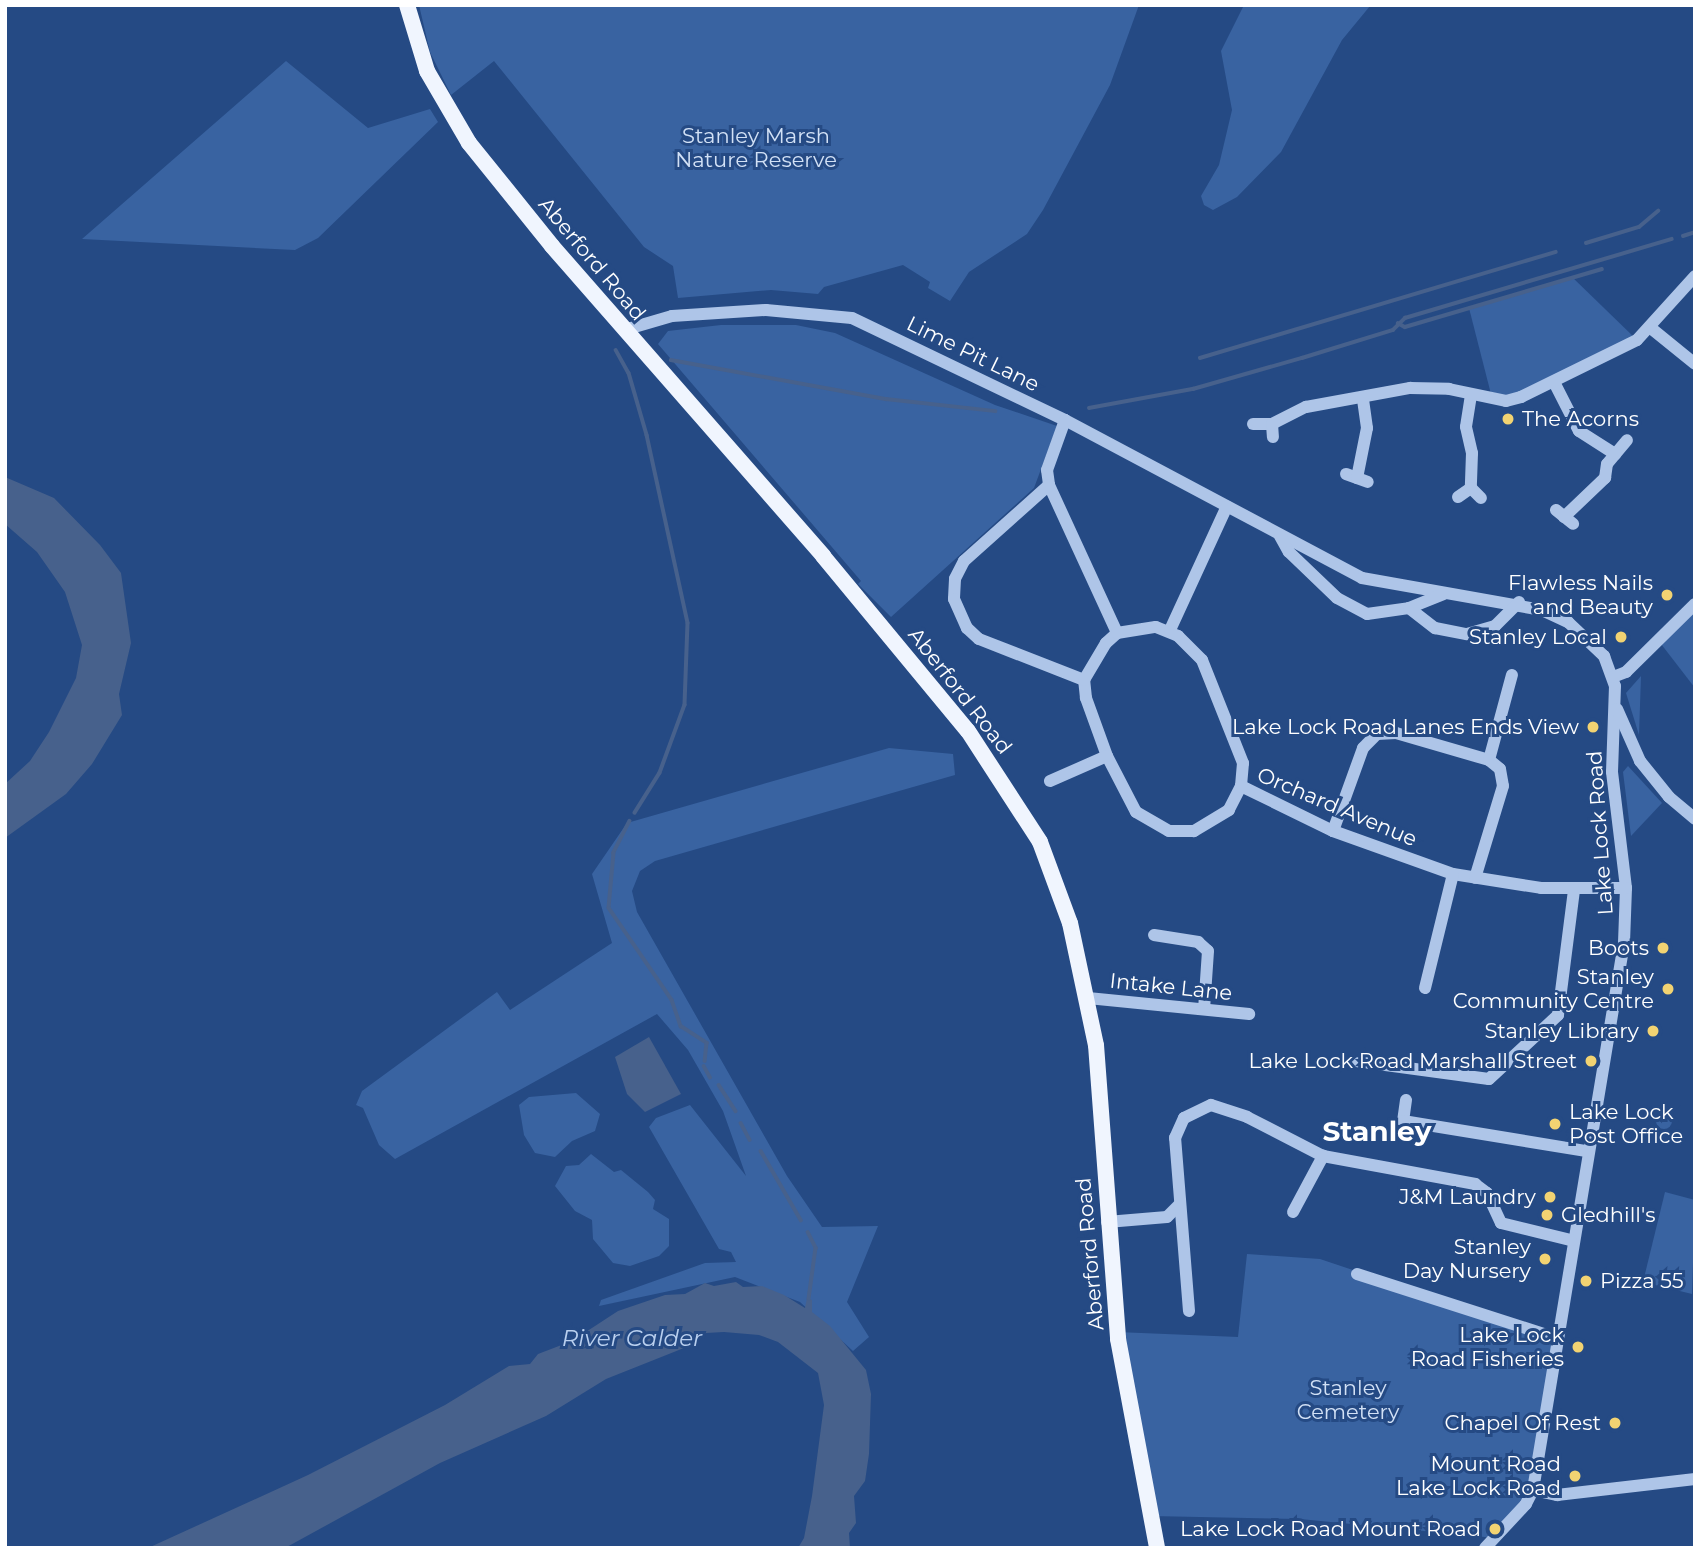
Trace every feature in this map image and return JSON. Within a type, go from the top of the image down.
[{"type":"main road","name":"Aberford Road","points":[[407,5],[427,71],[469,142],[624,330],[823,556],[992,765],[1040,842],[1056,881],[1088,998],[1096,1045],[1107,1222],[1118,1339],[1157,1548]]},
{"type":"street","points":[[1253,424],[1273,431],[1306,407],[1410,388],[1471,394],[1506,401],[1554,382],[1652,329],[1695,276]]},
{"type":"street","name":"Lime Pit Lane","points":[[624,330],[672,316],[766,310],[831,314],[881,331],[1065,420],[1362,578],[1519,603],[1542,610],[1583,634],[1604,656],[1614,677]]},
{"type":"street","points":[[1652,329],[1695,364]]},
{"type":"street","points":[[1554,382],[1579,431],[1615,454]]},
{"type":"street","points":[[1471,394],[1466,428],[1472,453],[1471,488],[1481,498]]},
{"type":"street","points":[[1357,478],[1367,428],[1363,398]]},
{"type":"street","points":[[1065,420],[1047,470],[1049,485],[1117,632]]},
{"type":"street","points":[[1564,517],[1605,478],[1615,454],[1628,440]]},
{"type":"street","points":[[1049,485],[964,561],[956,579],[954,599],[967,628],[979,639],[1084,680]]},
{"type":"street","points":[[1458,497],[1471,488]]},
{"type":"street","points":[[1170,630],[1227,506]]},
{"type":"street","name":"Lime Pit Lane","points":[[1280,536],[1289,552],[1352,608],[1384,614],[1409,608],[1446,593]]},
{"type":"street","points":[[1409,608],[1435,628],[1467,634],[1495,626],[1519,603]]},
{"type":"street","points":[[1614,677],[1626,672],[1695,604]]},
{"type":"street","points":[[1142,626],[1170,630],[1202,660],[1240,751],[1241,786],[1229,810],[1210,825],[1194,831],[1169,831],[1136,812],[1107,756],[1090,711],[1084,680],[1095,655],[1117,632],[1142,626]]},
{"type":"street","points":[[1489,760],[1512,675]]},
{"type":"street","name":"Lake Lock Road","points":[[1485,1548],[1526,1504],[1533,1490],[1571,1240],[1624,943],[1626,888],[1612,758],[1616,706],[1614,677]]},
{"type":"street","points":[[1616,706],[1640,761],[1669,797],[1695,819]]},
{"type":"street","points":[[1333,831],[1363,748],[1377,734],[1396,733],[1489,760],[1500,769],[1503,786],[1475,878]]},
{"type":"street","points":[[1050,781],[1107,756]]},
{"type":"street","points":[[1612,758],[1640,761]]},
{"type":"street","name":"Orchard Avenue","points":[[1241,786],[1333,831],[1453,874],[1574,890],[1626,888]]},
{"type":"street","points":[[1425,988],[1453,874]]},
{"type":"street","points":[[1356,1061],[1489,1079],[1558,1015],[1574,890]]},
{"type":"street","points":[[1154,935],[1198,942],[1208,950],[1204,1009]]},
{"type":"street","name":"Intake Lane","points":[[1088,998],[1249,1014]]},
{"type":"street","points":[[1406,1100],[1402,1121],[1587,1152]]},
{"type":"street","points":[[1189,1311],[1177,1130],[1184,1118],[1201,1108],[1227,1108],[1322,1156],[1475,1184],[1487,1193],[1501,1223],[1571,1240]]},
{"type":"street","points":[[1293,1215],[1322,1156]]},
{"type":"street","points":[[1107,1222],[1167,1216],[1180,1204]]},
{"type":"street","points":[[1357,1275],[1556,1338]]},
{"type":"street","points":[[1533,1490],[1557,1495],[1695,1479]]},
{"type":"green space","name":"Stanley Marsh Nature Reserve","points":[[419,5],[1139,5],[1110,85],[1043,210],[1027,234],[969,272],[950,301],[928,288],[930,282],[903,265],[824,287],[818,294],[771,290],[678,298],[673,266],[644,247],[494,61],[451,95],[430,52]]},
{"type":"green space","points":[[1244,5],[1370,6],[1342,40],[1281,152],[1237,197],[1213,210],[1204,205],[1201,196],[1219,165],[1232,110],[1221,51]]},
{"type":"green space","points":[[286,61],[368,128],[430,109],[438,122],[318,238],[295,250],[82,239]]},
{"type":"green space","points":[[1572,277],[1637,340],[1540,390],[1492,398],[1469,308]]},
{"type":"green space","points":[[721,325],[796,325],[835,333],[995,405],[1057,426],[1034,488],[891,617],[858,584],[861,581],[658,344],[668,331]]},
{"type":"green space","points":[[1695,604],[1695,688],[1658,640]]},
{"type":"green space","points":[[1641,676],[1639,735],[1626,693]]},
{"type":"green space","points":[[889,748],[953,754],[955,775],[655,861],[640,871],[632,891],[637,912],[787,1176],[822,1227],[878,1226],[847,1302],[869,1337],[853,1351],[800,1302],[735,1277],[599,1306],[601,1300],[705,1263],[736,1262],[731,1252],[719,1249],[649,1127],[656,1118],[690,1105],[746,1176],[723,1111],[688,1050],[657,1014],[395,1159],[379,1145],[363,1108],[356,1105],[362,1091],[497,992],[510,1010],[612,943],[592,874],[627,823]]},
{"type":"green space","points":[[1628,766],[1662,803],[1631,836],[1623,772]]},
{"type":"green space","points":[[576,1093],[600,1114],[595,1131],[572,1141],[555,1157],[535,1153],[524,1135],[519,1105],[529,1097]]},
{"type":"green space","points":[[1661,1113],[1667,1113],[1672,1121],[1670,1127],[1661,1129],[1656,1124],[1656,1118]]},
{"type":"green space","points":[[591,1154],[614,1172],[621,1170],[648,1192],[655,1200],[653,1209],[669,1219],[669,1246],[659,1256],[630,1266],[613,1263],[593,1239],[592,1220],[575,1211],[555,1186],[566,1166],[579,1165]]},
{"type":"green space","points":[[1665,1192],[1695,1200],[1692,1294],[1643,1282]]},
{"type":"green space","name":"Stanley Cemetery","points":[[1247,1254],[1320,1259],[1556,1338],[1533,1490],[1495,1538],[1300,1519],[1151,1516],[1117,1332],[1238,1337]]},
{"type":"water","points":[[5,477],[54,498],[100,545],[121,573],[131,643],[119,694],[122,715],[92,764],[66,794],[5,838],[5,784],[30,761],[49,732],[76,678],[82,645],[65,592],[37,552],[5,524]]},
{"type":"water","points":[[649,1037],[681,1094],[645,1112],[627,1094],[615,1057]]},
{"type":"water","name":"River Calder","points":[[736,1282],[743,1287],[762,1286],[805,1308],[807,1298],[812,1300],[812,1312],[830,1326],[866,1370],[871,1394],[869,1454],[865,1481],[854,1496],[856,1523],[849,1533],[850,1548],[798,1548],[804,1538],[812,1496],[824,1405],[818,1373],[778,1342],[759,1335],[724,1332],[706,1333],[689,1346],[606,1379],[546,1416],[440,1463],[285,1548],[148,1548],[308,1475],[445,1405],[509,1366],[530,1364],[538,1354],[572,1341],[618,1311],[665,1295],[685,1294],[705,1283],[714,1286]]},
{"type":"waterway","points":[[1586,243],[1639,227],[1658,211]]},
{"type":"waterway","points":[[1683,236],[1695,232]]},
{"type":"waterway","points":[[1089,408],[1193,389],[1302,358],[1393,330],[1405,318],[1672,239]]},
{"type":"waterway","points":[[1200,358],[1556,252]]},
{"type":"waterway","points":[[1398,323],[1405,327],[1602,269]]},
{"type":"waterway","points":[[616,350],[629,373],[647,435],[688,623],[685,705],[660,773],[635,813]]},
{"type":"waterway","points":[[671,360],[886,399],[995,411]]},
{"type":"waterway","points":[[630,821],[614,853],[609,908],[672,1000],[681,1026],[707,1043],[705,1061]]},
{"type":"waterway","points":[[704,1066],[710,1077]]},
{"type":"waterway","points":[[719,1085],[736,1111]]},
{"type":"waterway","points":[[741,1123],[750,1140]]},
{"type":"waterway","points":[[761,1151],[801,1220]]},
{"type":"waterway","points":[[808,1232],[816,1248],[809,1299]]},
{"type":"place","name":"The Acorns","points":[[1508,419]]},
{"type":"place","name":"Flawless Nails and Beauty","points":[[1667,595]]},
{"type":"place","name":"Stanley Local","points":[[1621,637]]},
{"type":"place","name":"Lake Lock Road Lanes Ends View","points":[[1593,727]]},
{"type":"place","name":"Boots","points":[[1663,948]]},
{"type":"place","name":"Stanley Community Centre","points":[[1668,989]]},
{"type":"place","name":"Stanley Library","points":[[1653,1031]]},
{"type":"place","name":"Lake Lock Road Marshall Street","points":[[1591,1061]]},
{"type":"place","name":"Lake Lock Post Office","points":[[1555,1124]]},
{"type":"place","name":"J&M Laundry","points":[[1550,1197]]},
{"type":"place","name":"Gledhill's","points":[[1547,1215]]},
{"type":"place","name":"Stanley Day Nursery","points":[[1545,1259]]},
{"type":"place","name":"Pizza 55","points":[[1586,1281]]},
{"type":"place","name":"Lake Lock Road Fisheries","points":[[1578,1347]]},
{"type":"place","name":"Chapel Of Rest","points":[[1615,1423]]},
{"type":"place","name":"Mount Road Lake Lock Road","points":[[1575,1476]]},
{"type":"place","name":"Lake Lock Road Mount Road","points":[[1495,1529]]},
{"type":"district","name":"Stanley","points":[[1377,1131]]}]
